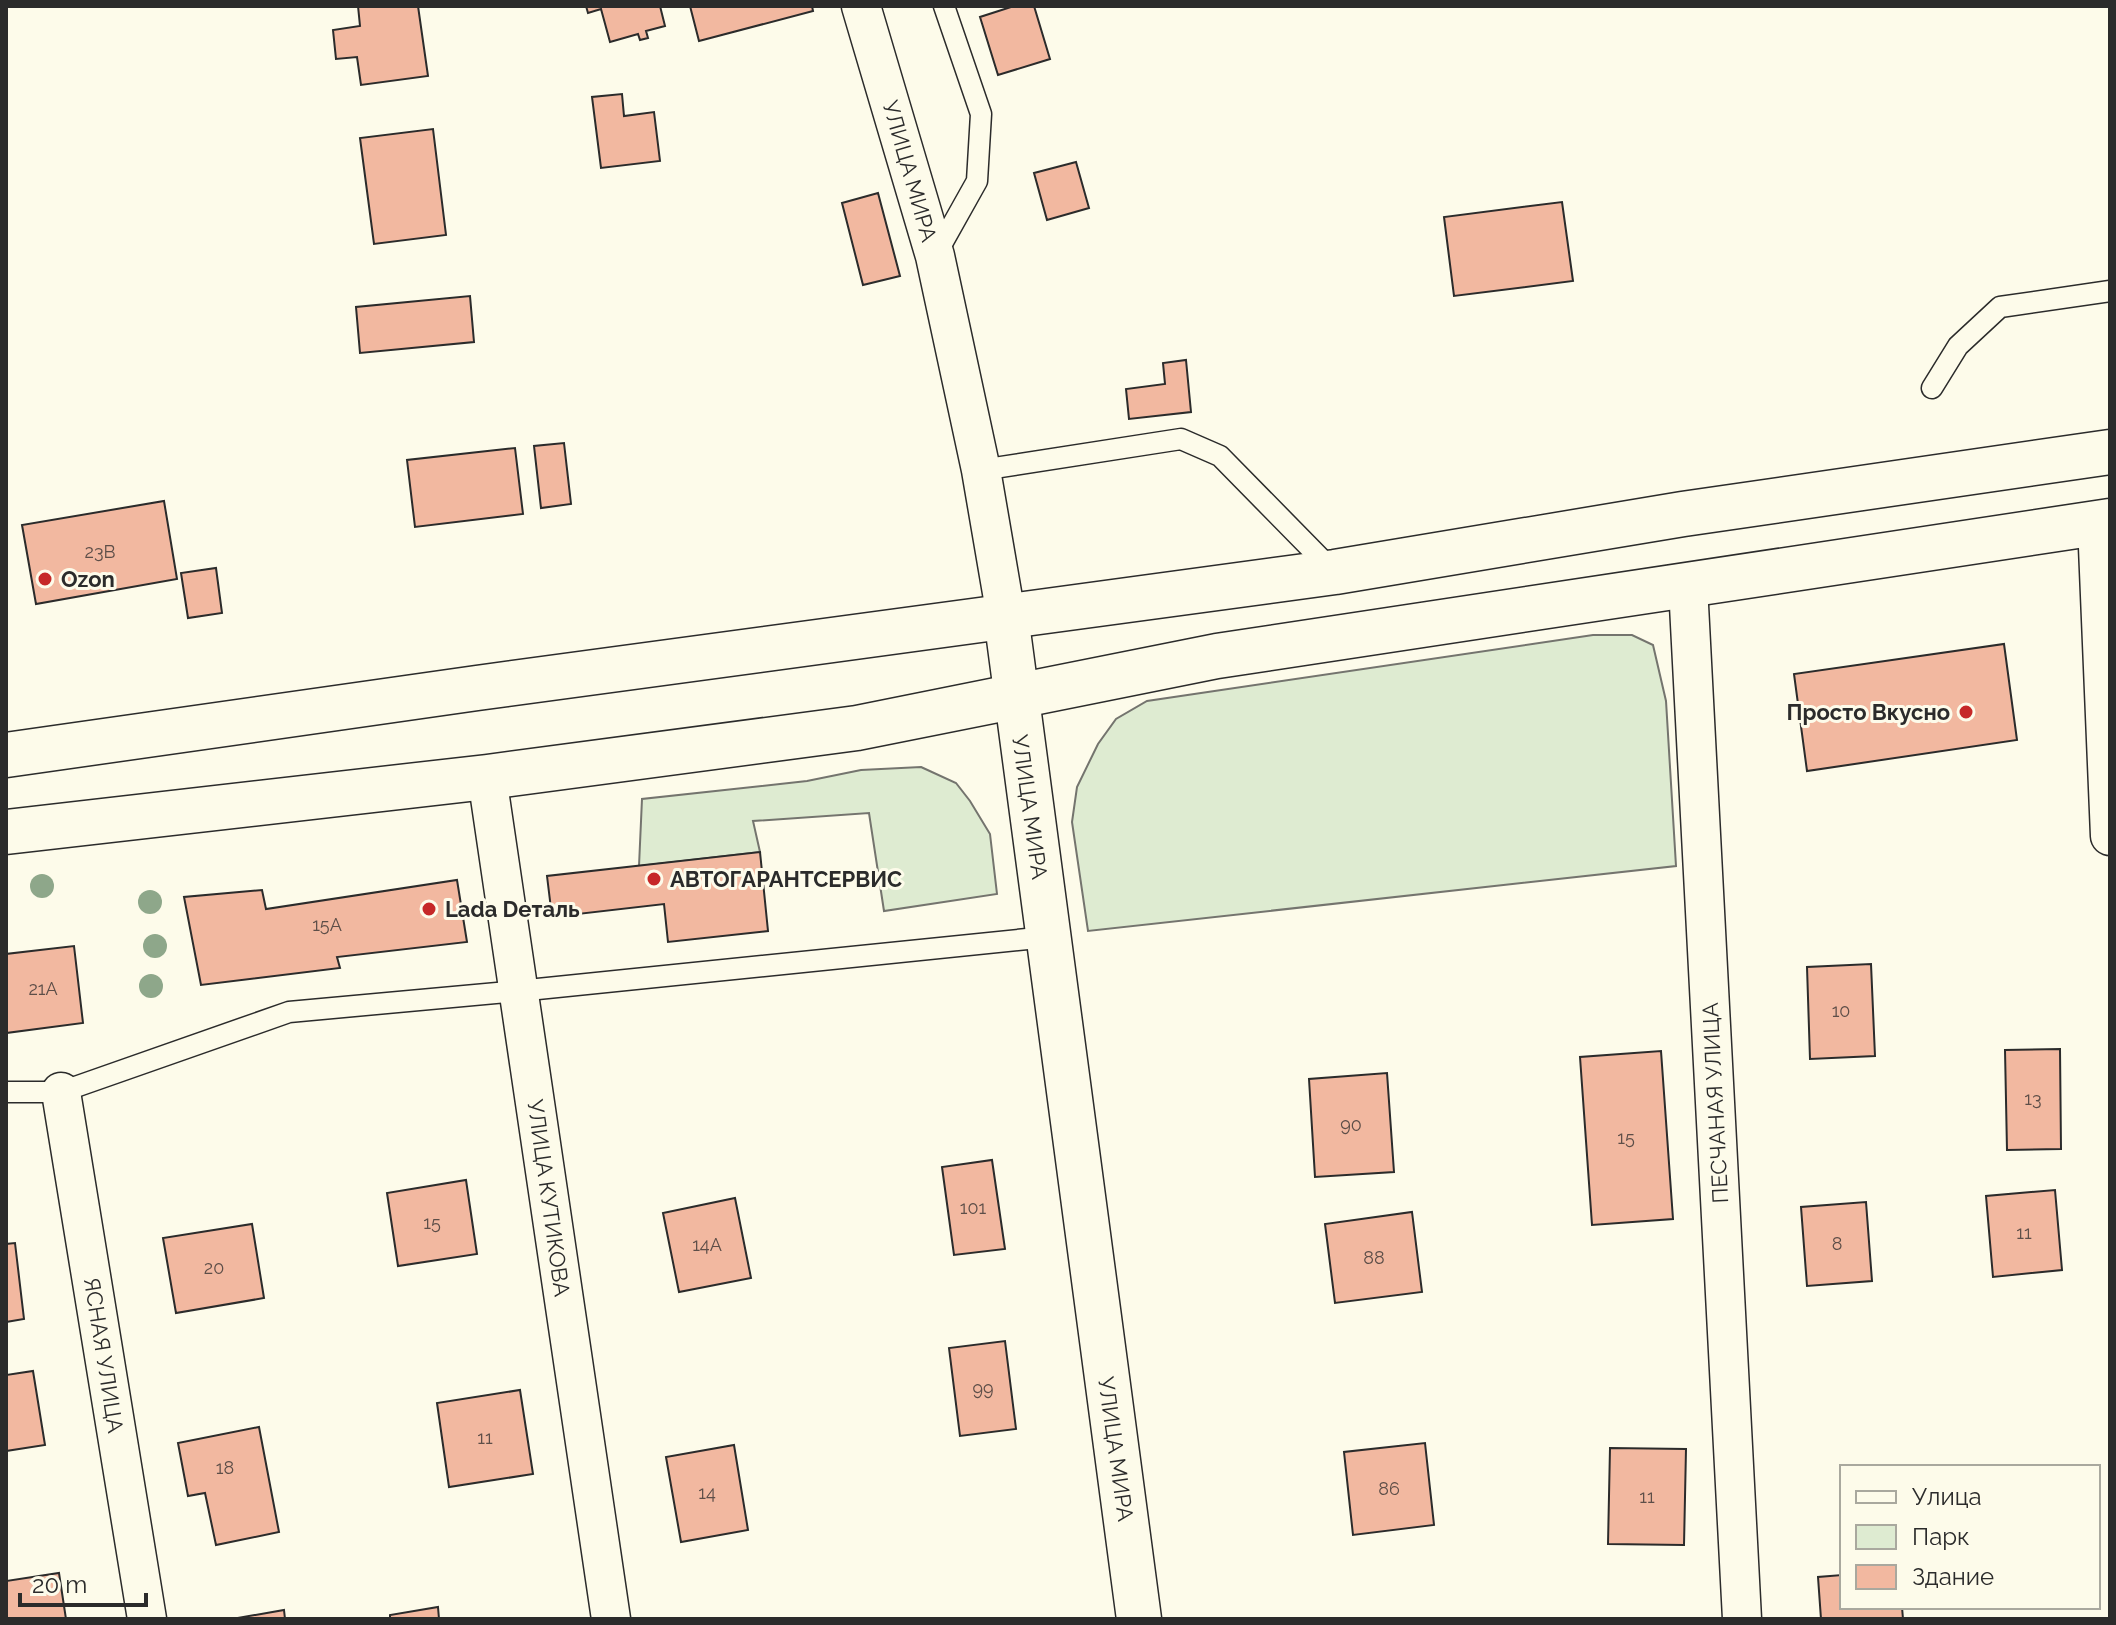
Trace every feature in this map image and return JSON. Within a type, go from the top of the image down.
[{"type":"main road","points":[[6,755],[1335,572],[1683,514],[2110,452]]},
{"type":"main road","points":[[6,832],[487,777],[857,728],[1217,656],[2104,522]]},
{"type":"main road","name":"УЛИЦА МИРА","points":[[1006,616],[1139,1619]]},
{"type":"street","name":"УЛИЦА МИРА","points":[[861,6],[935,256],[981,470],[1006,616]]},
{"type":"street","points":[[2104,522],[2110,836]]},
{"type":"street","name":"ПЕСЧАНАЯ УЛИЦА","points":[[1688,586],[1742,1619]]},
{"type":"street","name":"УЛИЦА КУТИКОВА","points":[[487,777],[611,1619]]},
{"type":"street","name":"ЯСНАЯ УЛИЦА","points":[[61,1092],[147,1619]]},
{"type":"lane","points":[[935,256],[977,181],[981,114],[944,6]]},
{"type":"lane","points":[[1932,388],[1958,346],[2000,307],[2110,291]]},
{"type":"lane","points":[[981,470],[1181,439],[1220,456],[1335,572]]},
{"type":"lane","points":[[6,1092],[61,1092],[289,1012],[1047,937]]},
{"type":"green space","points":[[1593,635],[1632,635],[1653,645],[1666,701],[1676,866],[1088,931],[1072,822],[1077,787],[1098,744],[1116,719],[1147,701]]},
{"type":"green space","points":[[921,767],[956,783],[990,834],[997,894],[884,911],[869,813],[753,821],[760,852],[639,866],[642,799],[807,781],[861,770]]},
{"type":"building","points":[[358,6],[418,6],[428,76],[361,85],[357,57],[336,59],[333,30],[360,26]]},
{"type":"building","points":[[586,6],[660,6],[665,26],[646,31],[648,38],[640,40],[638,34],[610,42],[601,9],[588,13]]},
{"type":"building","points":[[690,6],[812,6],[813,11],[699,41]]},
{"type":"building","points":[[1014,6],[1034,6],[1050,59],[998,75],[980,17]]},
{"type":"building","points":[[622,94],[624,116],[654,112],[660,161],[601,168],[592,97]]},
{"type":"building","points":[[433,129],[446,235],[374,244],[360,138]]},
{"type":"building","points":[[1076,162],[1089,208],[1047,220],[1034,173]]},
{"type":"building","points":[[878,193],[900,276],[863,285],[842,203]]},
{"type":"building","points":[[1562,202],[1573,281],[1454,296],[1444,217]]},
{"type":"building","points":[[470,296],[474,342],[360,353],[356,307]]},
{"type":"building","points":[[1186,360],[1191,412],[1129,419],[1126,389],[1165,384],[1163,363]]},
{"type":"building","points":[[564,443],[571,504],[541,508],[534,446]]},
{"type":"building","points":[[515,448],[523,514],[415,527],[407,460]]},
{"type":"building","points":[[164,501],[177,579],[36,604],[22,525]]},
{"type":"building","points":[[216,568],[222,613],[188,618],[181,573]]},
{"type":"building","points":[[2004,644],[2017,740],[1807,771],[1794,674]]},
{"type":"building","points":[[760,852],[768,931],[668,942],[664,904],[552,917],[547,876]]},
{"type":"building","points":[[457,880],[467,942],[337,957],[340,968],[201,985],[184,897],[262,890],[266,909]]},
{"type":"building","points":[[74,946],[83,1023],[6,1033],[6,954]]},
{"type":"building","points":[[1871,964],[1875,1056],[1810,1059],[1807,967]]},
{"type":"building","points":[[2060,1049],[2061,1149],[2007,1150],[2005,1050]]},
{"type":"building","points":[[1661,1051],[1673,1219],[1592,1225],[1580,1057]]},
{"type":"building","points":[[1387,1073],[1394,1172],[1315,1177],[1309,1079]]},
{"type":"building","points":[[992,1160],[1005,1249],[954,1255],[942,1167]]},
{"type":"building","points":[[466,1180],[477,1254],[398,1266],[387,1193]]},
{"type":"building","points":[[2055,1190],[2062,1270],[1993,1277],[1986,1196]]},
{"type":"building","points":[[735,1198],[751,1278],[679,1292],[663,1213]]},
{"type":"building","points":[[1866,1202],[1872,1281],[1807,1286],[1801,1207]]},
{"type":"building","points":[[1412,1212],[1422,1292],[1335,1303],[1325,1224]]},
{"type":"building","points":[[252,1224],[264,1298],[176,1313],[163,1238]]},
{"type":"building","points":[[15,1243],[24,1319],[6,1322],[6,1244]]},
{"type":"building","points":[[1005,1341],[1016,1429],[960,1436],[949,1348]]},
{"type":"building","points":[[33,1371],[45,1445],[6,1451],[6,1375]]},
{"type":"building","points":[[520,1390],[533,1474],[449,1487],[437,1403]]},
{"type":"building","points":[[259,1427],[279,1532],[216,1545],[205,1493],[188,1496],[178,1443]]},
{"type":"building","points":[[1425,1443],[1434,1525],[1353,1535],[1344,1452]]},
{"type":"building","points":[[734,1445],[748,1530],[681,1542],[666,1457]]},
{"type":"building","points":[[1610,1448],[1686,1449],[1684,1545],[1608,1544]]},
{"type":"building","points":[[59,1573],[66,1619],[6,1619],[6,1581]]},
{"type":"building","points":[[1840,1575],[1840,1609],[1902,1609],[1903,1619],[1821,1619],[1818,1577]]},
{"type":"building","points":[[438,1607],[439,1619],[390,1619],[390,1615]]},
{"type":"building","points":[[284,1610],[285,1619],[232,1619]]},
{"type":"place","name":"Ozon","points":[[45,579]]},
{"type":"place","name":"Просто Вкусно","points":[[1966,712]]},
{"type":"place","name":"АВТОГАРАНТСЕРВИС","points":[[654,879]]},
{"type":"place","name":"Lada Dеталь","points":[[429,909]]}]
